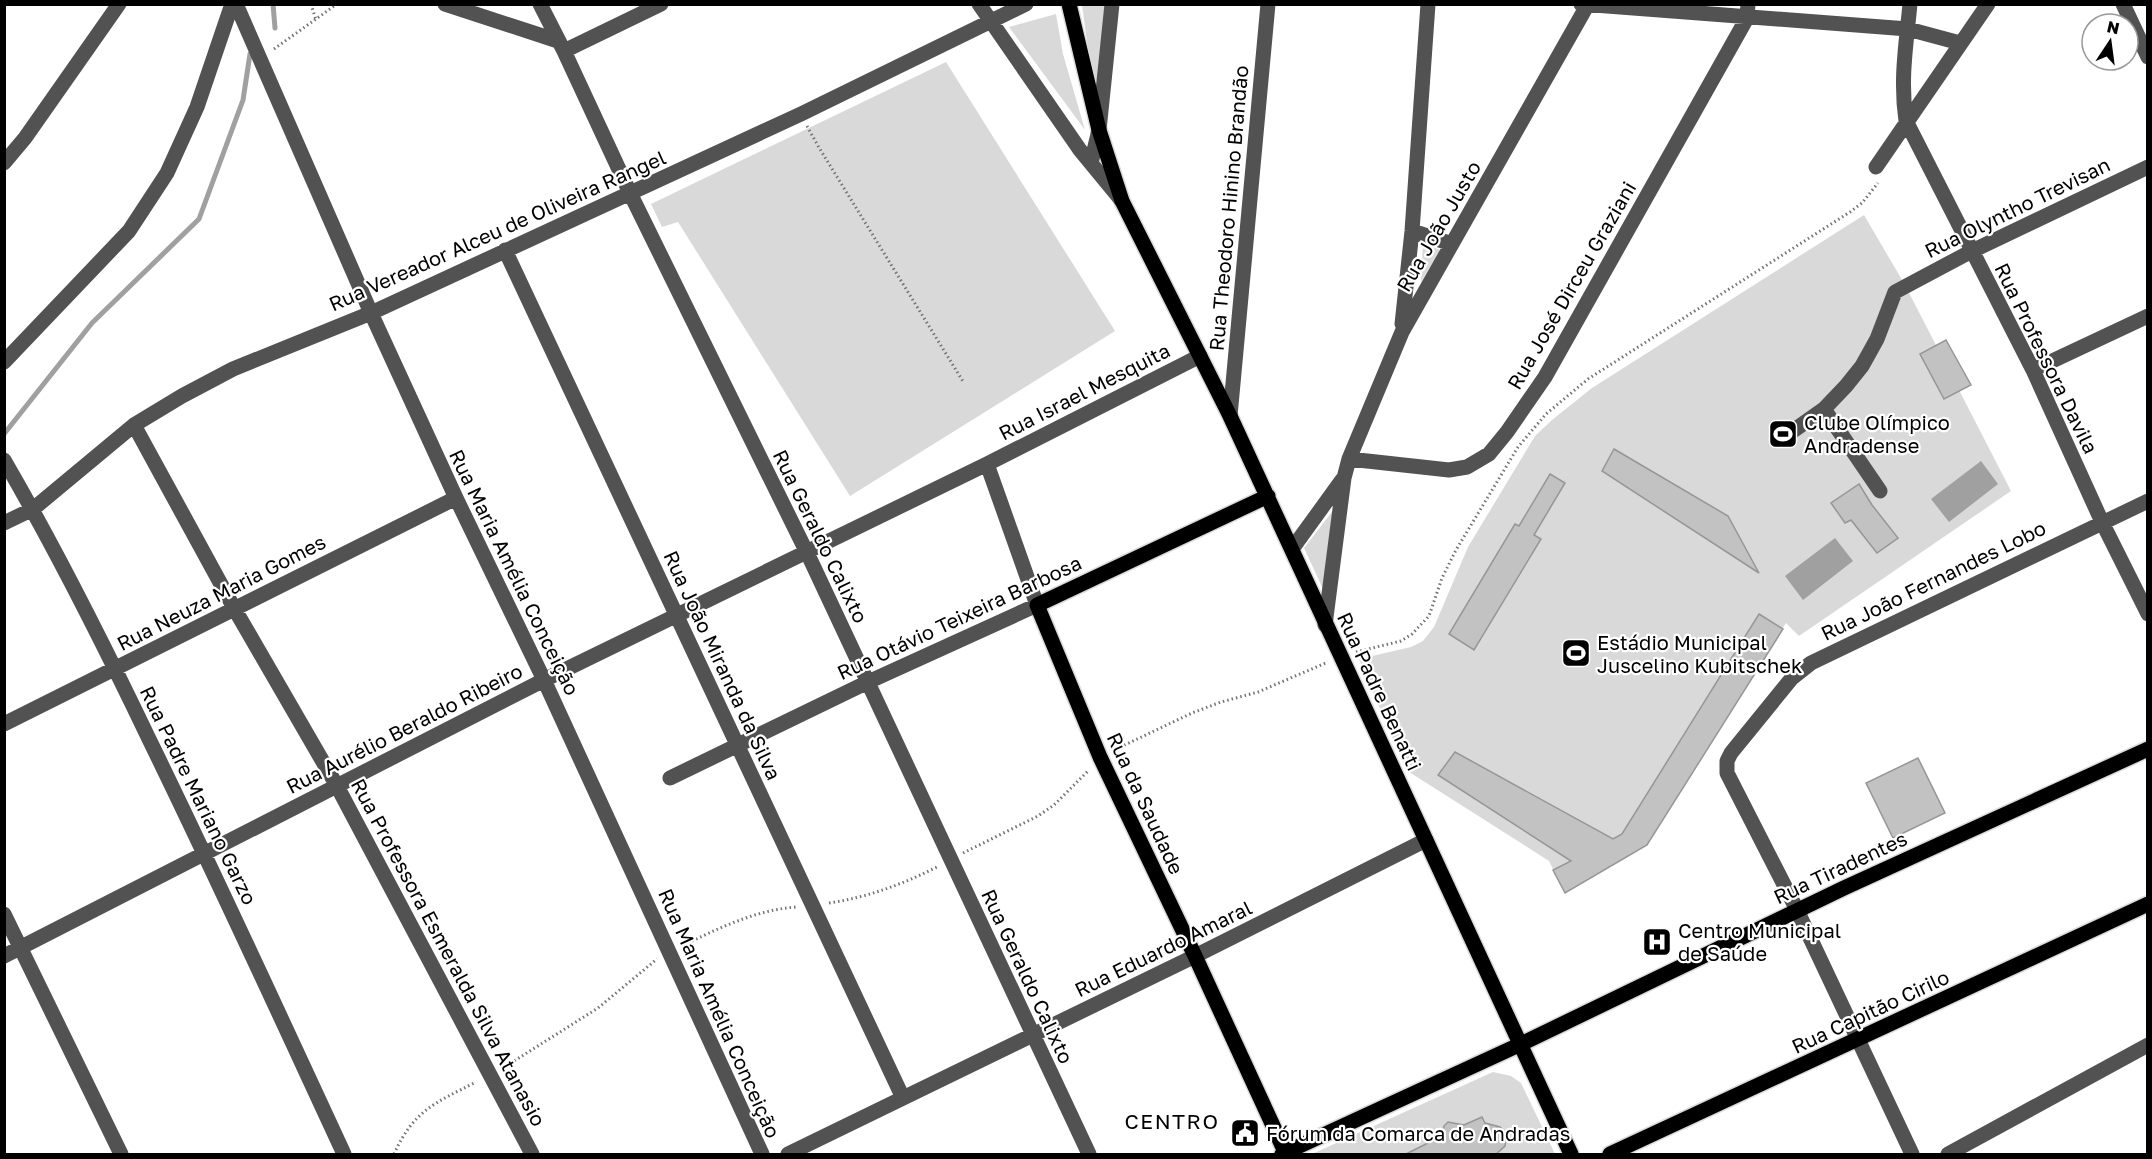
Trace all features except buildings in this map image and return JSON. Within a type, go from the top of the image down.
[{"type":"main road","name":"Rua Padre Benatti","points":[[1069,4],[1099,129],[1122,201],[1268,496],[1325,625],[1571,1155]]},
{"type":"main road","name":"Rua Otávio Teixeira Barbosa","points":[[1037,605],[1268,496]]},
{"type":"main road","name":"Rua da Saudade","points":[[1037,605],[1100,757],[1195,956],[1284,1154]]},
{"type":"main road","name":"Rua Tiradentes","points":[[1284,1154],[1521,1044],[1797,910],[2148,749]]},
{"type":"main road","name":"Rua Capitão Cirilo","points":[[1610,1155],[2148,904]]},
{"type":"street","points":[[4,163],[25,138],[119,4]]},
{"type":"street","points":[[4,362],[129,231],[166,173],[197,107],[234,4]]},
{"type":"street","name":"Rua Maria Amélia Conceição","points":[[234,4],[371,313],[456,498],[544,680],[762,1155]]},
{"type":"street","points":[[445,4],[561,46],[662,4]]},
{"type":"street","name":"Rua Geraldo Calixto","points":[[540,4],[806,551],[1089,1155]]},
{"type":"street","points":[[979,4],[1080,150],[1122,201]]},
{"type":"street","name":"Rua Vereador Alceu de Oliveira Rangel","points":[[4,523],[33,509],[134,425],[233,369],[371,313],[801,114],[1026,4]]},
{"type":"street","points":[[1091,163],[1099,129],[1112,4]]},
{"type":"street","name":"Rua Theodoro Hinino Brandão","points":[[1230,416],[1268,4]]},
{"type":"street","points":[[1402,332],[1412,231],[1428,4]]},
{"type":"street","points":[[1581,4],[1747,11],[1908,29],[1960,43]]},
{"type":"street","name":"Rua Professora Davila","points":[[1910,4],[1902,80],[1906,121],[2033,370],[2102,522],[2148,614]]},
{"type":"street","points":[[1879,173],[1906,121],[1988,4]]},
{"type":"street","name":"Rua João Justo","points":[[1344,478],[1349,459],[1402,332],[1588,5]]},
{"type":"street","points":[[2123,5],[2148,57]]},
{"type":"street","name":"Rua José Dirceu Graziani","points":[[1349,459],[1449,470],[1467,467],[1489,454],[1545,377],[1747,11]]},
{"type":"street","name":"Rua Olyntho Trevisan","points":[[1824,409],[1862,366],[1877,339],[1895,292],[1972,250],[2148,167]]},
{"type":"street","points":[[1412,231],[1452,244]]},
{"type":"street","name":"Rua João Miranda da Silva","points":[[505,250],[903,1098]]},
{"type":"street","points":[[2033,370],[2148,316]]},
{"type":"street","name":"Rua Israel Mesquita","points":[[987,464],[1200,356]]},
{"type":"street","points":[[1780,440],[1824,409],[1880,491]]},
{"type":"street","name":"Rua Professora Esmeralda Silva Atanasio","points":[[134,425],[234,608],[337,786],[532,1155]]},
{"type":"street","name":"Rua Padre Mariano Garzo","points":[[4,460],[33,509],[116,669],[206,854],[344,1155]]},
{"type":"street","name":"Rua Aurélio Beraldo Ribeiro","points":[[4,956],[544,680],[987,464]]},
{"type":"street","name":"Rua da Saudade","points":[[987,464],[1037,605]]},
{"type":"street","points":[[1292,549],[1344,478]]},
{"type":"street","points":[[1325,625],[1344,478]]},
{"type":"street","name":"Rua Neuza Maria Gomes","points":[[4,724],[456,498]]},
{"type":"street","name":"Rua João Fernandes Lobo","points":[[1797,910],[1726,773],[1731,753],[1800,670],[2148,501]]},
{"type":"street","name":"Rua Otávio Teixeira Barbosa","points":[[670,778],[868,682],[1037,605]]},
{"type":"street","name":"Rua Eduardo Amaral","points":[[788,1155],[1426,840]]},
{"type":"street","points":[[1797,910],[1912,1155]]},
{"type":"street","points":[[4,914],[121,1155]]},
{"type":"street","points":[[1948,1155],[2148,1046]]},
{"type":"path","points":[[311,4],[316,20]]},
{"type":"path","points":[[260,59],[337,4]]},
{"type":"path","points":[[801,114],[818,146],[964,383]]},
{"type":"path","points":[[394,1155],[413,1121],[432,1104],[491,1075],[547,1042],[598,1008],[650,963],[670,952],[716,929],[758,914],[855,899],[893,887],[1038,816],[1054,805],[1100,757],[1191,713],[1258,692],[1340,657],[1401,641],[1412,634],[1430,616],[1442,578],[1456,549],[1518,447],[1546,414],[1588,380],[1850,212],[1873,192],[1879,173]]},
{"type":"shaded area","points":[[1082,5],[1105,5],[1099,87],[1090,64]]},
{"type":"shaded area","points":[[1056,14],[1063,54],[1085,130],[1009,27]]},
{"type":"shaded area","points":[[946,62],[1115,331],[850,496],[678,222],[662,227],[651,204]]},
{"type":"shaded area","points":[[1864,215],[1905,285],[2011,491],[1799,636],[1786,623],[1647,845],[1565,893],[1549,861],[1406,770],[1359,659],[1411,647],[1423,641],[1434,627],[1468,547],[1535,436],[1552,420],[1592,388]]},
{"type":"shaded area","points":[[1423,243],[1440,250],[1421,282]]},
{"type":"shaded area","points":[[1981,461],[1998,484],[1949,522],[1931,499]]},
{"type":"shaded area","points":[[1335,508],[1323,589],[1304,548]]},
{"type":"shaded area","points":[[1835,538],[1853,561],[1803,600],[1785,576]]},
{"type":"shaded area","points":[[1493,1072],[1511,1076],[1521,1083],[1555,1154],[1312,1154]]},
{"type":"waterway","points":[[273,4],[275,28]]},
{"type":"waterway","points":[[4,434],[92,323],[199,219],[243,100],[250,54]]},
{"type":"place","name":"Clube Olímpico Andradense","points":[[1783,434]]},
{"type":"place","name":"Estádio Municipal Juscelino Kubitschek","points":[[1576,653]]},
{"type":"place","name":"Centro Municipal de Saúde","points":[[1657,942]]},
{"type":"place","name":"Fórum da Comarca de Andradas","points":[[1245,1133]]},
{"type":"district","name":"CENTRO","points":[[1172,1121]]}]
